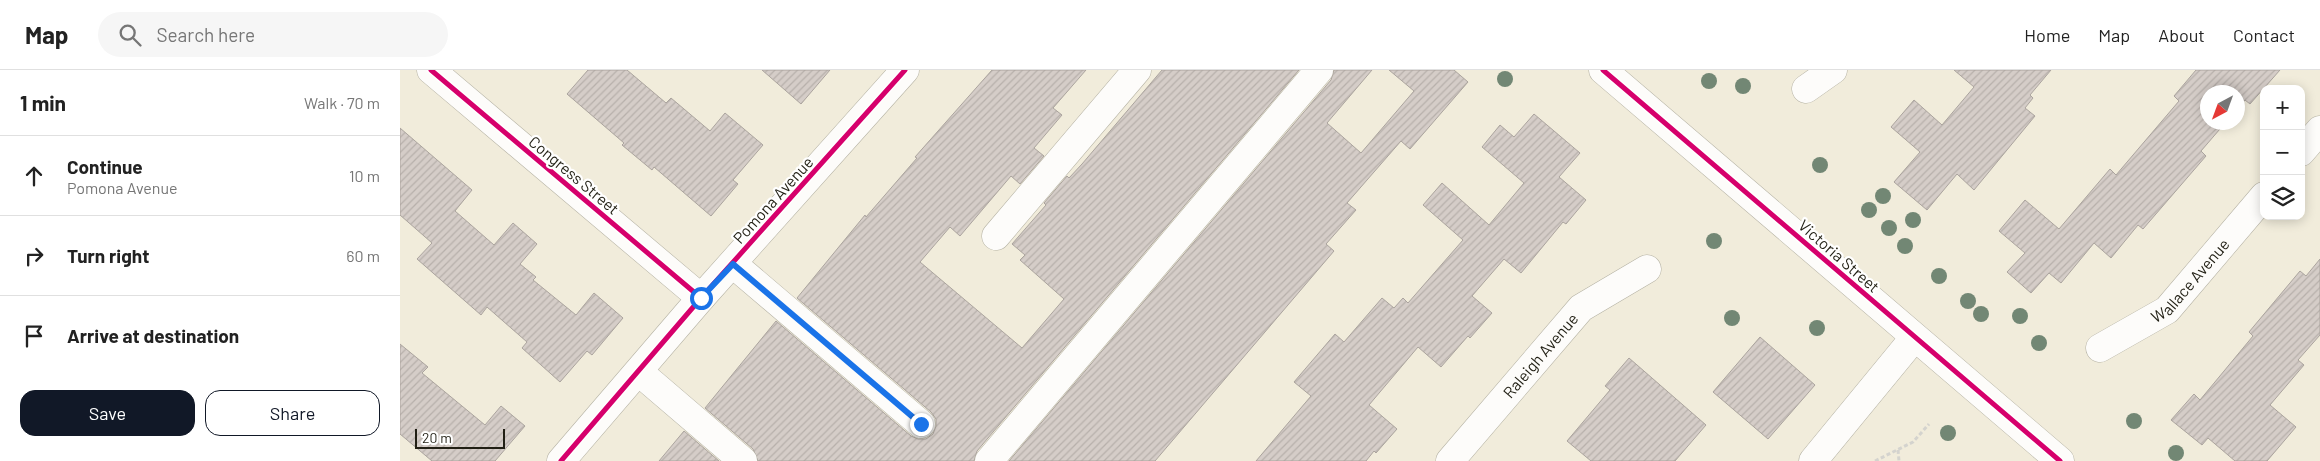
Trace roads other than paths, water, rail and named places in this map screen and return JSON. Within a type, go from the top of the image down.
[{"type":"street","name":"Congress Street","points":[[431,70],[701,298]]},
{"type":"street","name":"Pomona Avenue","points":[[561,461],[701,298],[905,70]]},
{"type":"street","points":[[996,236],[1137,70]]},
{"type":"street","points":[[989,461],[1319,70]]},
{"type":"street","name":"Victoria Street","points":[[1603,70],[2060,461]]},
{"type":"street","points":[[1806,89],[1833,70]]},
{"type":"street","points":[[2305,147],[2320,130]]},
{"type":"street","name":"Wallace Avenue","points":[[2100,348],[2166,310],[2260,201]]},
{"type":"street","points":[[733,264],[921,424]]},
{"type":"street","name":"Raleigh Avenue","points":[[1450,461],[1581,308],[1647,269]]},
{"type":"street","points":[[1813,461],[1914,338]]},
{"type":"street","points":[[639,372],[743,461]]}]
